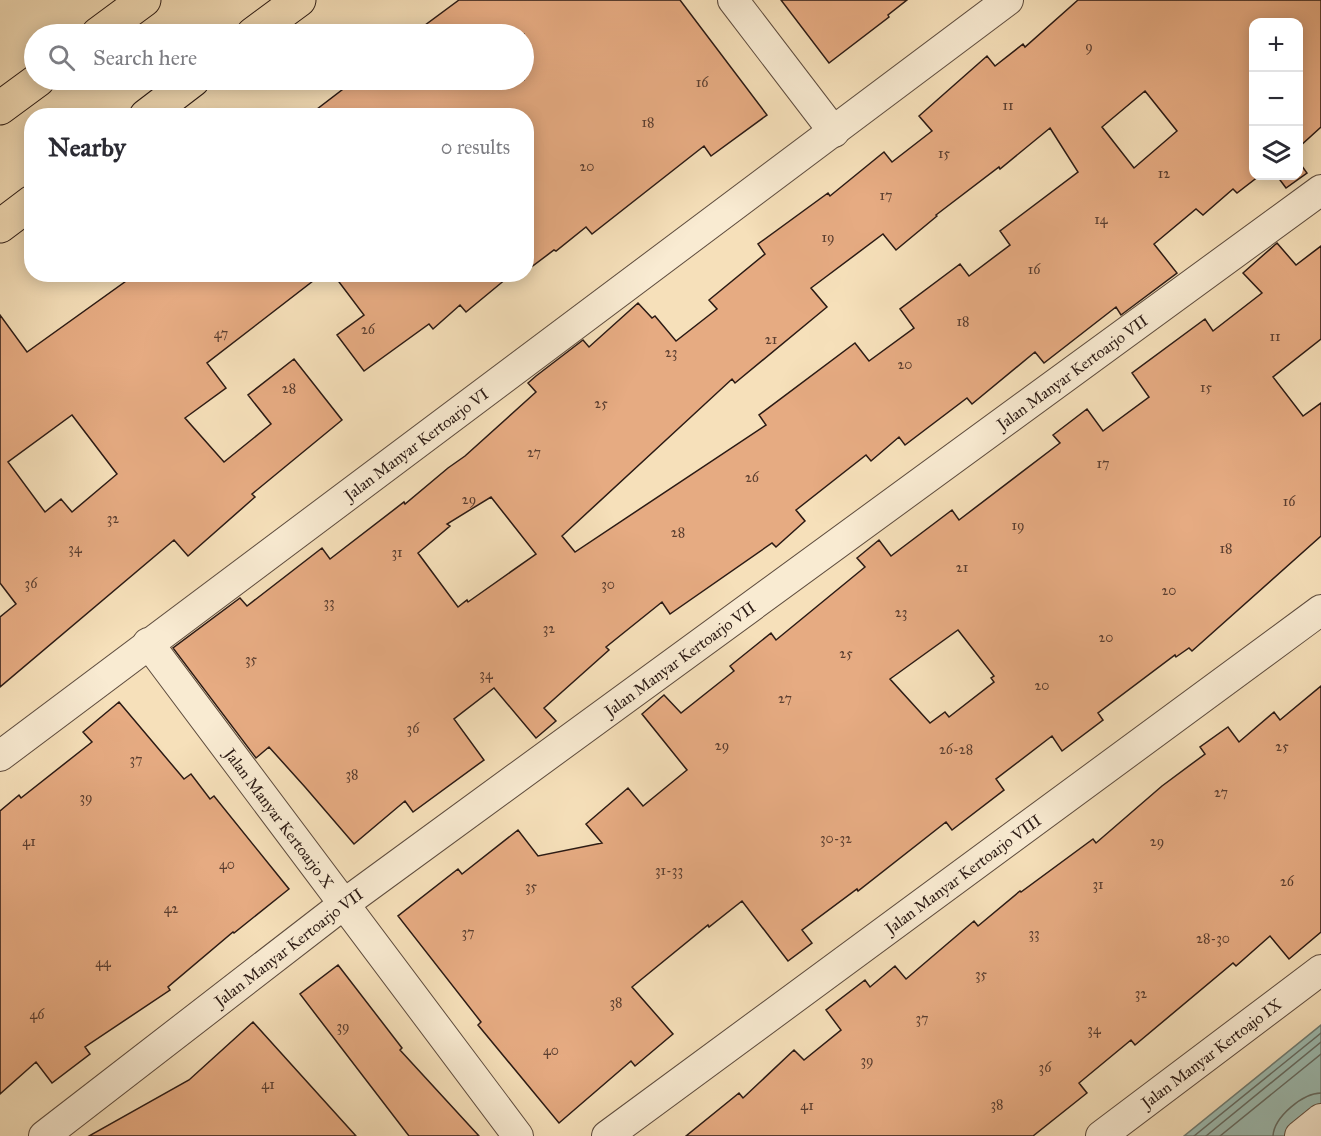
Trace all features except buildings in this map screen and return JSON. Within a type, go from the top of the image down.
[{"type":"main road","points":[[112,24],[144,0]]},
{"type":"main road","points":[[267,24],[299,0]]},
{"type":"main road","points":[[0,108],[24,90]]},
{"type":"main road","points":[[157,108],[181,90]]},
{"type":"main road","points":[[0,226],[24,208]]},
{"type":"street","points":[[733,0],[834,132]]},
{"type":"street","name":"Jalan Manyar Kertoarjo VI","points":[[0,756],[1008,0]]},
{"type":"street","name":"Jalan Manyar Kertoarjo VII","points":[[44,1136],[344,904],[1321,190]]},
{"type":"street","name":"Jalan Manyar Kertoarjo VIII","points":[[606,1136],[1321,610]]},
{"type":"street","name":"Jalan Manyar Kertoarjo X","points":[[148,644],[518,1136]]},
{"type":"street","name":"Jalan Manyar Kertoajo IX","points":[[1101,1136],[1321,970]]},
{"type":"street","points":[[1300,1136],[1321,1119]]},
{"type":"water","points":[[1321,1025],[1321,1113],[1293,1136],[1184,1136]]}]
